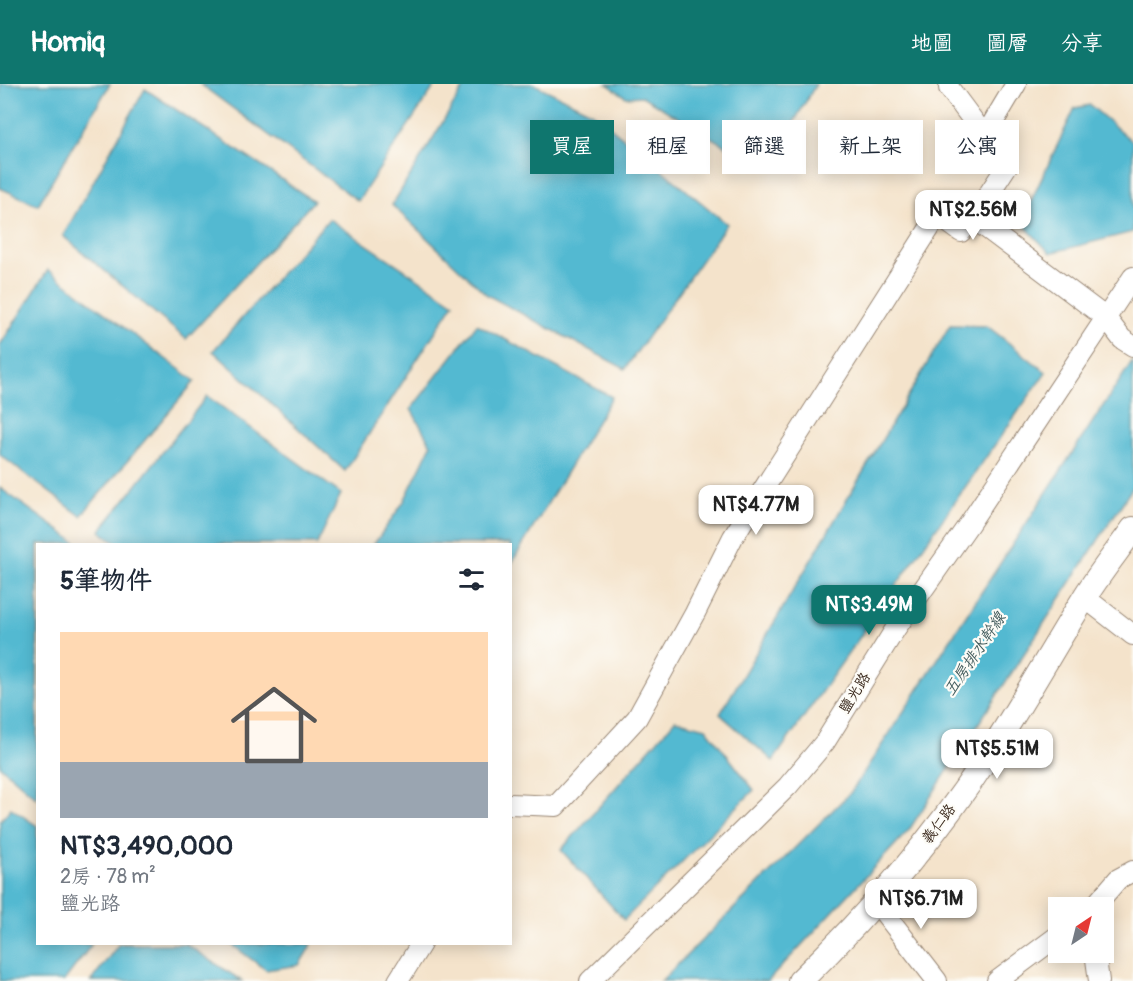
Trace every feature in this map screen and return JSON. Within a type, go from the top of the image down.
[{"type":"street","points":[[995,120],[1016,84]]},
{"type":"street","points":[[949,88],[973,120]]},
{"type":"street","points":[[512,804],[556,806],[637,718],[695,613],[733,537],[938,215],[961,232],[1002,174]]},
{"type":"street","points":[[973,218],[1106,318],[1128,343]]},
{"type":"street","name":"鹽光路","points":[[590,981],[788,786],[825,741],[896,628],[1133,277]]},
{"type":"street","name":"義仁路","points":[[800,981],[846,937],[924,844],[991,751],[1084,597],[1133,529]]},
{"type":"street","points":[[1084,597],[1133,635]]},
{"type":"street","points":[[1102,897],[1118,879],[1133,871]]},
{"type":"street","points":[[876,902],[937,981]]},
{"type":"street","points":[[997,981],[1048,943]]},
{"type":"street","points":[[398,981],[420,945]]},
{"type":"street","points":[[1097,963],[1099,981]]},
{"type":"water","points":[[0,84],[110,84],[38,205],[0,188]]},
{"type":"water","points":[[200,84],[436,84],[358,201]]},
{"type":"water","points":[[466,84],[534,84],[593,113],[601,120],[530,120],[530,174],[614,174],[614,130],[626,140],[626,174],[667,174],[727,224],[625,369],[487,295],[392,205]]},
{"type":"water","points":[[607,84],[816,84],[795,120],[722,120],[722,144],[710,137],[710,120],[682,120],[642,96],[626,97]]},
{"type":"water","points":[[145,89],[314,201],[186,339],[63,236]]},
{"type":"water","points":[[1090,105],[1133,142],[1133,232],[1050,253],[1021,222],[1075,108]]},
{"type":"water","points":[[329,219],[454,303],[345,471],[213,351]]},
{"type":"water","points":[[48,270],[195,381],[81,516],[0,455],[0,345]]},
{"type":"water","points":[[477,324],[612,397],[512,563],[512,543],[375,543],[403,503],[431,445],[411,409]]},
{"type":"water","points":[[950,325],[987,326],[1046,372],[773,761],[720,714]]},
{"type":"water","name":"五房排水幹線","points":[[1133,360],[1133,487],[909,830],[768,981],[661,981],[851,792]]},
{"type":"water","points":[[207,396],[341,494],[317,543],[117,543],[100,531]]},
{"type":"water","points":[[0,488],[77,543],[36,543],[36,797],[0,766]]},
{"type":"water","points":[[675,720],[706,728],[754,790],[624,920],[561,850]]},
{"type":"water","points":[[11,808],[36,825],[36,945],[91,945],[64,981],[0,981],[0,821]]},
{"type":"water","points":[[118,945],[188,945],[242,981],[91,981]]},
{"type":"water","points":[[232,945],[311,945],[299,965],[266,970]]}]
